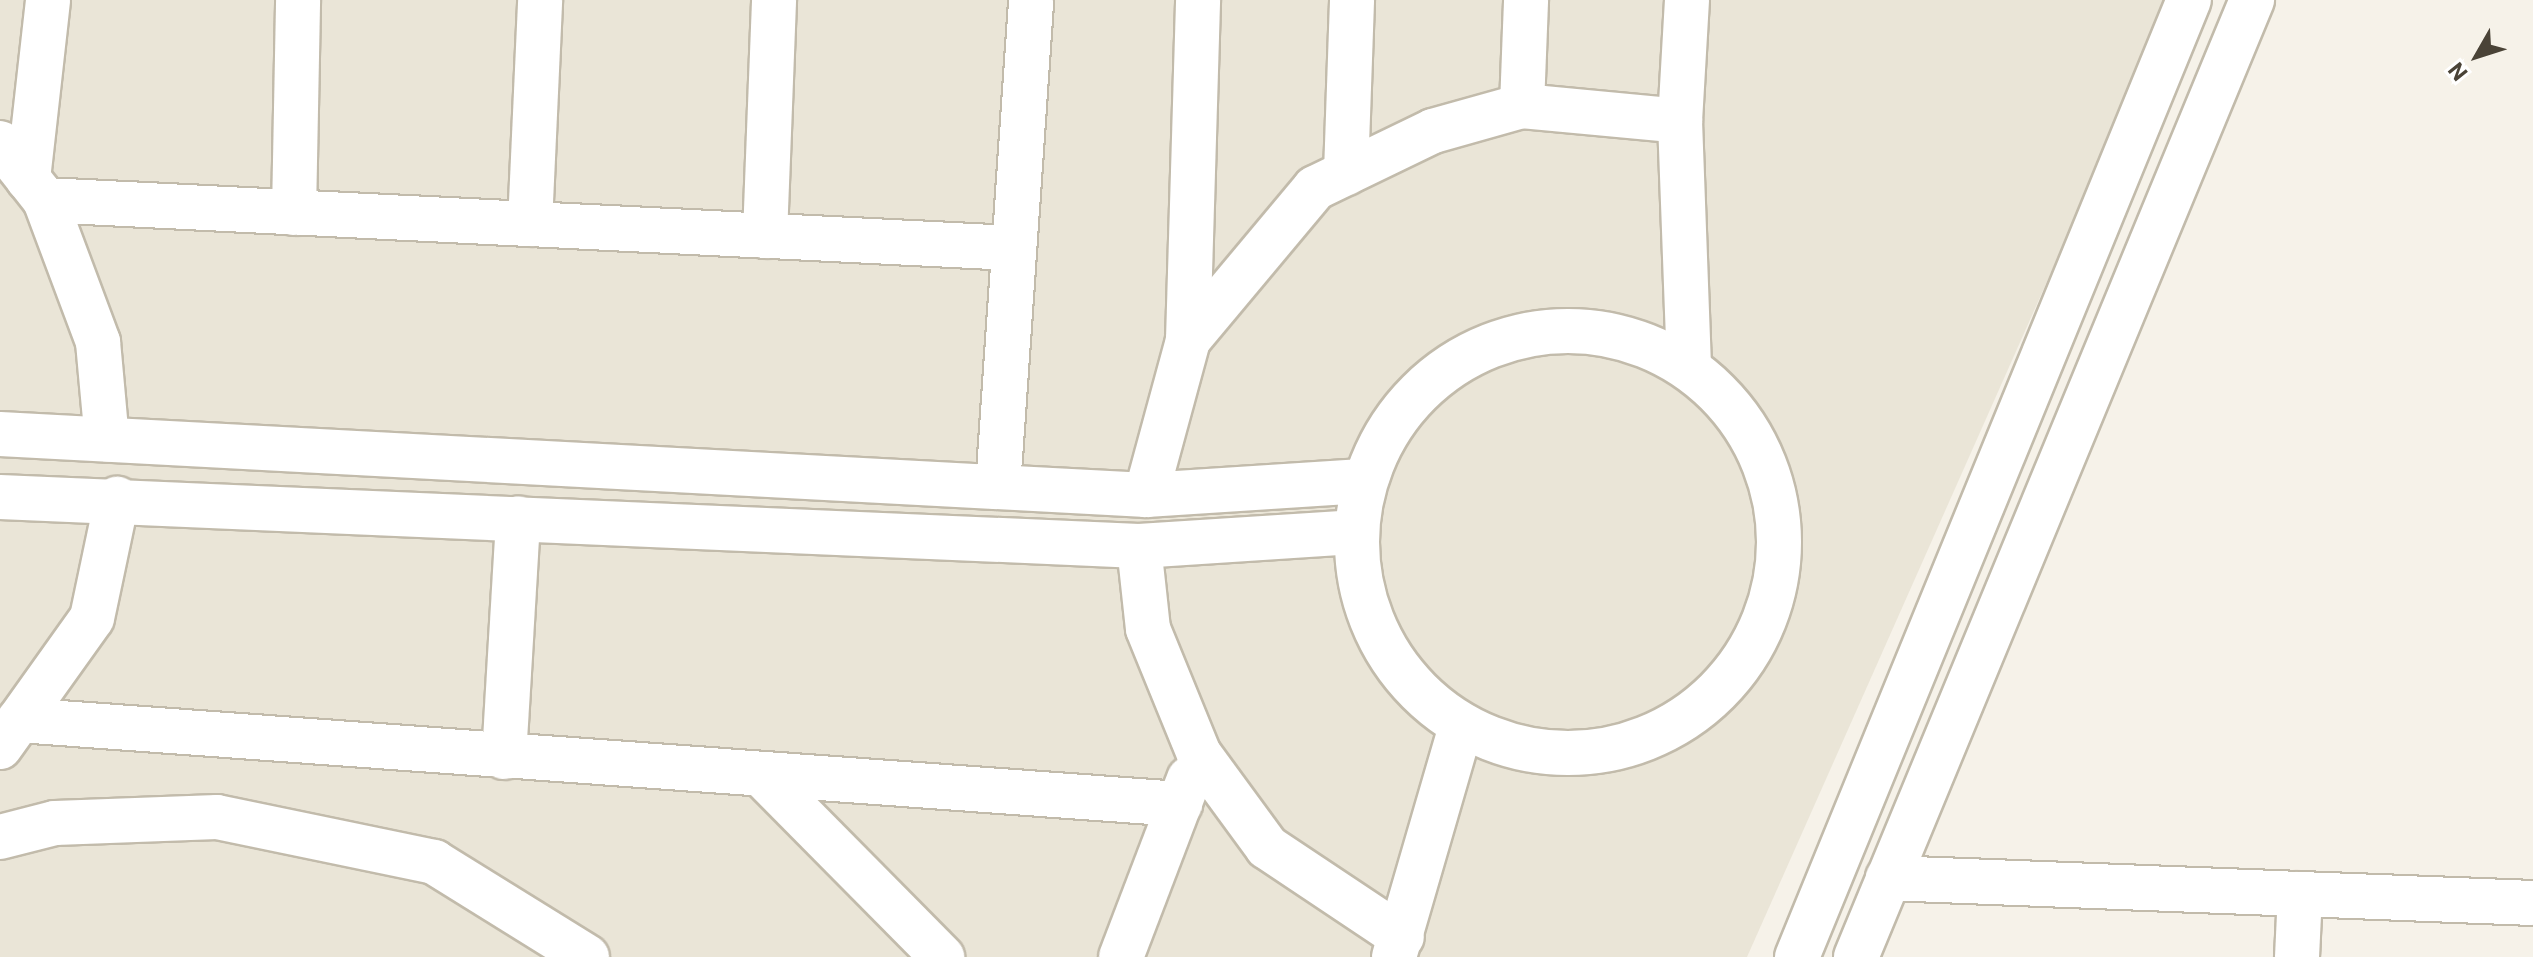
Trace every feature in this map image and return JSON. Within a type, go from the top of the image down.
[{"type":"street","points":[[37,190],[48,0]]},
{"type":"street","points":[[294,213],[298,0]]},
{"type":"street","points":[[530,224],[540,0]]},
{"type":"street","points":[[765,236],[774,0]]},
{"type":"street","points":[[998,487],[1031,0]]},
{"type":"street","points":[[1146,495],[1188,340],[1198,0]]},
{"type":"street","points":[[1346,173],[1352,0]]},
{"type":"street","points":[[1522,106],[1526,0]]},
{"type":"street","points":[[1687,0],[1680,121],[1689,367]]},
{"type":"street","points":[[1797,957],[2189,0]]},
{"type":"street","points":[[1856,957],[2252,0]]},
{"type":"street","points":[[1188,340],[1315,188],[1433,131],[1522,106],[1680,121]]},
{"type":"street","points":[[0,143],[37,190],[98,342],[107,440]]},
{"type":"street","points":[[37,190],[294,213],[1014,248]]},
{"type":"street","points":[[1616,334],[1689,367],[1746,424],[1777,499],[1779,579],[1752,654],[1698,714],[1625,749],[1545,755],[1461,727],[1406,681],[1366,611],[1354,532],[1363,481],[1399,410],[1460,358],[1523,335],[1616,334]]},
{"type":"street","points":[[0,434],[1146,495],[1363,481]]},
{"type":"street","points":[[0,497],[117,499],[1139,546],[1354,532]]},
{"type":"street","points":[[10,734],[92,618],[117,499]]},
{"type":"street","points":[[504,757],[518,518]]},
{"type":"street","points":[[1139,546],[1148,629],[1199,754],[1267,847],[1398,947],[1461,727]]},
{"type":"street","points":[[10,734],[504,757],[1180,804]]},
{"type":"street","points":[[1121,957],[1199,754]]},
{"type":"street","points":[[763,776],[942,957]]},
{"type":"street","points":[[0,837],[55,823],[217,817],[434,862],[587,957]]},
{"type":"street","points":[[1888,878],[2533,903]]},
{"type":"street","points":[[2297,957],[2300,894]]},
{"type":"shaded area","points":[[0,0],[2172,0],[1747,957],[0,957]]}]
